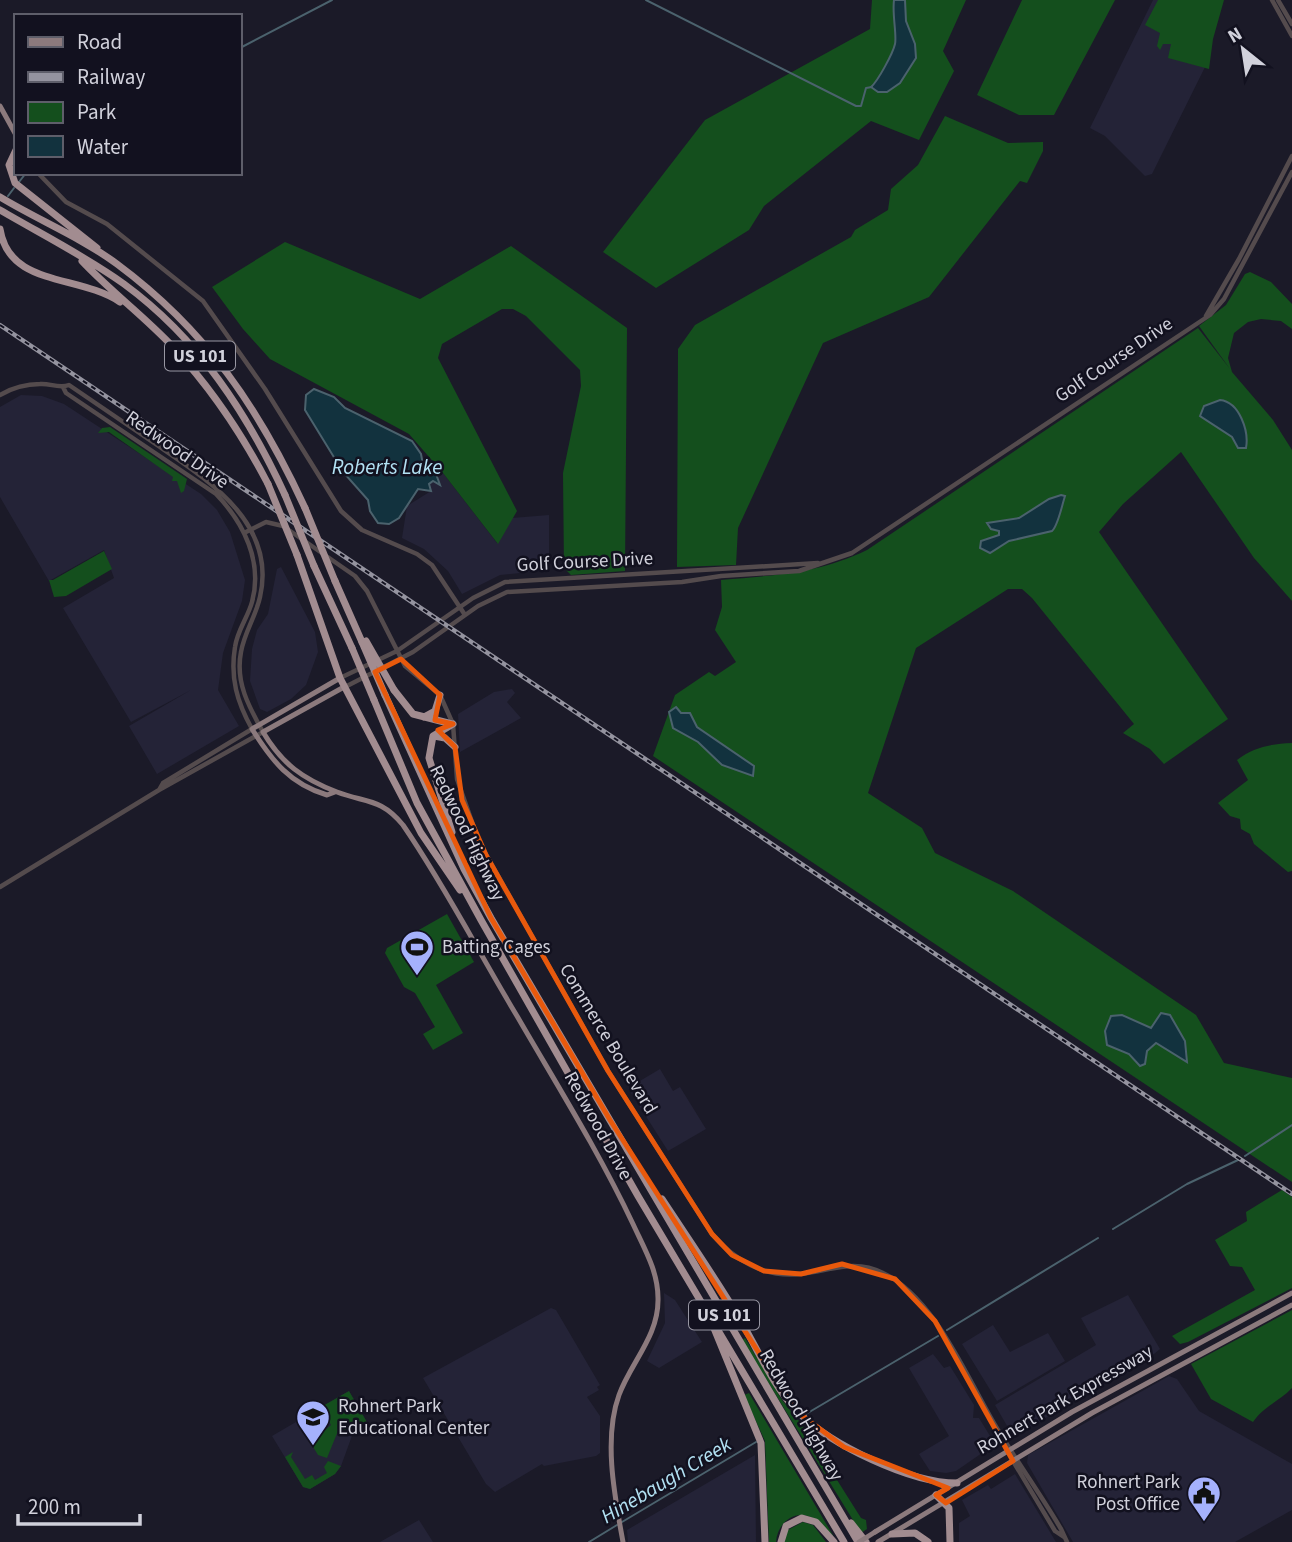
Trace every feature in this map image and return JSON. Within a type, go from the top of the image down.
[{"type":"highway","points":[[14,154],[9,165],[11,178],[22,190],[117,264]]},
{"type":"highway","name":"Redwood Highway","points":[[0,197],[117,264],[194,333],[229,373],[268,432],[464,869],[858,1542]]},
{"type":"highway","name":"Redwood Highway","points":[[0,209],[138,295],[189,342],[244,415],[285,495],[417,803],[481,920],[844,1542]]},
{"type":"highway","points":[[0,229],[10,256],[22,267],[97,290],[136,314]]},
{"type":"highway","points":[[74,253],[171,344],[204,382],[249,446],[297,555],[344,687],[421,833],[481,920]]},
{"type":"highway","points":[[364,642],[406,709],[423,717],[453,724]]},
{"type":"highway","points":[[423,717],[435,711],[440,695]]},
{"type":"highway","points":[[453,724],[433,736],[429,758],[464,869]]},
{"type":"highway","points":[[433,736],[445,738],[455,747]]},
{"type":"highway","points":[[610,1120],[720,1286],[796,1410],[844,1447],[929,1480],[957,1483]]},
{"type":"highway","points":[[709,1314],[713,1334],[761,1443],[765,1542]]},
{"type":"highway","points":[[825,1486],[866,1542]]},
{"type":"highway","points":[[936,1495],[946,1503],[951,1518],[950,1542]]},
{"type":"highway","points":[[781,1542],[786,1526],[802,1518],[816,1522],[834,1542]]},
{"type":"highway","points":[[892,1534],[915,1533],[928,1542]]},
{"type":"main road","points":[[0,107],[14,132]]},
{"type":"main road","name":"Golf Course Drive","points":[[252,729],[340,678]]},
{"type":"main road","name":"Golf Course Drive","points":[[263,732],[344,687]]},
{"type":"main road","name":"Redwood Drive","points":[[252,729],[273,762],[291,779],[327,794],[335,792]]},
{"type":"main road","name":"Redwood Drive","points":[[263,732],[291,769],[335,792],[383,806],[396,816],[419,848],[576,1115],[622,1200],[654,1268],[658,1297],[657,1317],[650,1338],[620,1394],[613,1420],[623,1542]]},
{"type":"main road","name":"Rohnert Park Expressway","points":[[858,1542],[1010,1449],[1172,1356],[1292,1293]]},
{"type":"main road","name":"Rohnert Park Expressway","points":[[879,1541],[1092,1413],[1292,1305]]},
{"type":"street","points":[[1272,0],[1292,36]]},
{"type":"street","points":[[1278,0],[1292,24]]},
{"type":"street","name":"Golf Course Drive","points":[[1205,316],[1239,258],[1292,156]]},
{"type":"street","name":"Golf Course Drive","points":[[344,687],[401,659],[465,615],[507,592],[682,582],[721,576],[799,571],[866,545],[1205,316],[1224,299],[1292,172]]},
{"type":"street","points":[[40,175],[66,202],[107,224],[203,301],[265,389],[341,511],[362,530],[417,554],[432,565],[465,615]]},
{"type":"street","name":"Redwood Drive","points":[[0,395],[12,388],[41,383],[63,387],[69,385],[219,488],[251,529],[263,571],[261,595],[241,651],[240,669],[245,700],[263,732]]},
{"type":"street","name":"Redwood Drive","points":[[63,387],[66,393],[216,494],[244,533],[253,554],[256,572],[252,602],[235,643],[233,669],[236,694],[252,729]]},
{"type":"street","name":"Commerce Boulevard","points":[[244,533],[265,522],[283,526],[355,576],[367,591],[409,672],[440,695],[453,724],[457,779],[479,842],[608,1071],[712,1234],[732,1255],[764,1271],[801,1274],[842,1265],[881,1271],[914,1294],[940,1329],[1055,1531],[1065,1540]]},
{"type":"street","name":"Golf Course Drive","points":[[340,678],[397,651],[487,589],[520,580],[826,562]]},
{"type":"street","points":[[256,572],[263,571]]},
{"type":"street","points":[[246,618],[253,621]]},
{"type":"street","points":[[233,669],[240,669]]},
{"type":"street","points":[[159,790],[163,783],[252,729]]},
{"type":"street","points":[[0,887],[159,790],[263,732]]},
{"type":"highlighted area","points":[[401,659],[440,695],[435,720],[453,724],[438,730],[455,747],[462,800],[486,855],[608,1071],[712,1234],[732,1255],[764,1271],[801,1274],[842,1264],[895,1279],[935,1321],[1013,1461],[946,1503],[936,1495],[948,1488],[844,1447],[796,1411],[610,1120],[491,918],[375,672]]},
{"type":"shaded area","points":[[1153,0],[1222,0],[1206,65],[1152,174],[1145,176],[1105,136],[1090,128]]},
{"type":"shaded area","points":[[21,395],[42,396],[64,404],[201,494],[217,510],[230,532],[245,580],[242,601],[223,653],[218,690],[239,726],[157,774],[129,726],[191,690],[131,722],[63,608],[114,578],[104,550],[49,581],[0,497],[0,407]]},
{"type":"shaded area","points":[[443,473],[497,543],[512,518],[549,515],[549,570],[500,575],[462,594],[448,571],[424,549],[402,538],[407,506],[431,491],[429,484],[432,481],[439,483],[438,476]]},
{"type":"shaded area","points":[[281,567],[315,632],[318,652],[306,685],[291,699],[267,712],[260,709],[250,681],[252,649],[257,630],[268,614],[277,569]]},
{"type":"shaded area","points":[[512,689],[515,693],[507,702],[521,718],[460,752],[458,714],[494,692]]},
{"type":"shaded area","points":[[660,1069],[673,1091],[680,1087],[706,1129],[668,1151],[628,1088]]},
{"type":"shaded area","points":[[664,1293],[675,1300],[702,1342],[659,1368],[647,1361],[665,1323]]},
{"type":"shaded area","points":[[1128,1295],[1160,1349],[1149,1358],[1121,1369],[1056,1406],[1052,1414],[1022,1432],[1010,1431],[995,1405],[1096,1345],[1081,1318]]},
{"type":"shaded area","points":[[551,1308],[556,1310],[600,1385],[597,1387],[599,1390],[587,1397],[600,1416],[600,1453],[544,1466],[542,1464],[495,1492],[486,1484],[423,1378]]},
{"type":"shaded area","points":[[993,1325],[1010,1352],[1048,1333],[1065,1361],[997,1401],[962,1344]]},
{"type":"shaded area","points":[[933,1354],[944,1368],[950,1366],[974,1405],[973,1418],[979,1418],[995,1444],[956,1471],[946,1473],[930,1471],[919,1454],[949,1436],[909,1368]]},
{"type":"shaded area","points":[[1169,1376],[1177,1379],[1199,1411],[1292,1464],[1292,1510],[1235,1542],[1073,1542],[1027,1463],[1028,1455]]},
{"type":"shaded area","name":"Rohnert Park Educational Center","points":[[349,1391],[368,1424],[353,1433],[341,1466],[335,1474],[310,1489],[303,1487],[272,1436]]},
{"type":"shaded area","points":[[755,1455],[756,1542],[628,1542],[627,1530]]},
{"type":"shaded area","points":[[1015,1474],[1056,1542],[959,1542],[959,1523],[970,1516],[962,1500],[988,1485],[991,1489]]},
{"type":"shaded area","points":[[419,1520],[433,1542],[380,1542]]},
{"type":"green space","points":[[872,0],[966,0],[943,51],[954,71],[919,140],[871,121],[764,206],[749,230],[656,288],[603,252],[705,120],[870,29]]},
{"type":"green space","points":[[1022,0],[1115,0],[1054,115],[1019,115],[977,95]]},
{"type":"green space","points":[[1158,0],[1224,0],[1213,39],[1209,69],[1168,58],[1171,44],[1163,44],[1160,50],[1157,46],[1160,33],[1145,25]]},
{"type":"green space","points":[[945,116],[1008,143],[1043,142],[1043,151],[1027,183],[1020,181],[929,297],[823,343],[738,528],[736,565],[677,567],[678,349],[695,325],[851,237],[855,230],[888,210],[891,189],[918,165]]},
{"type":"green space","points":[[285,242],[420,299],[511,246],[627,328],[625,571],[571,575],[564,568],[563,473],[581,386],[580,370],[526,316],[513,309],[502,309],[442,344],[438,358],[517,511],[498,544],[409,434],[270,359],[243,329],[212,287]]},
{"type":"green space","points":[[1250,272],[1271,282],[1292,304],[1292,329],[1281,321],[1261,319],[1248,322],[1234,333],[1228,358],[1232,372],[1273,420],[1292,450],[1292,601],[1254,558],[1181,452],[1123,504],[1099,532],[1228,719],[1164,764],[1150,749],[1123,733],[1134,724],[1032,598],[1022,589],[1008,589],[916,648],[868,793],[922,828],[935,853],[1013,891],[1196,1015],[1224,1063],[1292,1078],[1292,1182],[653,756],[675,695],[709,672],[715,676],[736,662],[715,630],[722,607],[721,580],[813,569],[867,550],[1198,328],[1230,369],[1199,326],[1226,305],[1245,274]]},
{"type":"green space","points":[[110,427],[187,479],[184,491],[181,493],[177,481],[172,481],[173,477],[109,432],[98,433],[102,428]]},
{"type":"green space","points":[[104,551],[112,569],[66,596],[54,597],[49,580]]},
{"type":"green space","points":[[1292,743],[1292,871],[1288,872],[1254,844],[1250,834],[1241,829],[1240,819],[1230,816],[1218,803],[1248,780],[1237,760],[1263,747]]},
{"type":"green space","points":[[447,914],[474,962],[436,985],[463,1033],[433,1050],[423,1034],[435,1027],[415,993],[404,987],[385,953],[387,948]]},
{"type":"green space","points":[[1282,1190],[1292,1197],[1292,1288],[1180,1344],[1172,1336],[1255,1290],[1242,1267],[1230,1266],[1215,1240],[1247,1221],[1246,1212]]},
{"type":"green space","points":[[1292,1310],[1292,1388],[1253,1422],[1211,1399],[1191,1364]]},
{"type":"green space","points":[[745,1338],[782,1400],[823,1451],[820,1453],[861,1518],[866,1520],[867,1529],[861,1533],[742,1340]]},
{"type":"green space","points":[[349,1391],[368,1424],[350,1435],[338,1431],[327,1458],[318,1455],[312,1445],[314,1439],[331,1425],[321,1407]]},
{"type":"green space","points":[[749,1393],[834,1537],[816,1520],[799,1515],[783,1524],[776,1542],[769,1542],[765,1441],[744,1395]]},
{"type":"green space","points":[[293,1452],[291,1457],[305,1479],[312,1475],[315,1480],[327,1473],[324,1467],[328,1461],[341,1466],[335,1474],[310,1489],[303,1487],[285,1457]]},
{"type":"green space","points":[[803,1522],[813,1525],[826,1542],[783,1542],[786,1531]]},
{"type":"water","points":[[894,0],[905,0],[906,21],[915,44],[916,58],[900,83],[887,92],[878,92],[871,87],[885,67],[895,44]]},
{"type":"water","name":"Roberts Lake","points":[[314,389],[334,397],[345,408],[412,441],[421,454],[423,465],[436,474],[440,485],[433,481],[429,484],[431,491],[418,489],[399,518],[389,524],[378,523],[370,511],[368,500],[343,472],[305,410],[306,395]]},
{"type":"water","points":[[1220,400],[1233,406],[1242,419],[1246,448],[1238,448],[1232,437],[1200,416],[1204,406]]},
{"type":"water","points":[[1065,496],[1052,531],[1009,541],[990,553],[980,548],[981,541],[999,535],[999,531],[991,529],[987,523],[1019,518],[1049,499]]},
{"type":"water","points":[[676,707],[681,713],[690,713],[697,727],[754,766],[753,776],[722,765],[698,742],[673,728],[669,712]]},
{"type":"water","points":[[1161,1013],[1170,1015],[1185,1041],[1187,1062],[1156,1043],[1147,1051],[1145,1064],[1140,1066],[1129,1054],[1107,1045],[1105,1031],[1111,1016],[1122,1015],[1151,1028]]},
{"type":"waterway","points":[[242,47],[332,0]]},
{"type":"waterway","points":[[646,0],[856,106],[861,106],[866,88],[872,87]]},
{"type":"waterway","points":[[19,182],[24,175]]},
{"type":"waterway","points":[[8,196],[14,188]]},
{"type":"waterway","points":[[1245,1156],[1292,1125]]},
{"type":"waterway","points":[[1113,1229],[1187,1184],[1238,1160]]},
{"type":"waterway","points":[[947,1330],[1098,1238]]},
{"type":"waterway","points":[[806,1414],[938,1336]]},
{"type":"waterway","name":"Hinebaugh Creek","points":[[622,1522],[756,1442]]},
{"type":"waterway","name":"Hinebaugh Creek","points":[[589,1542],[617,1525]]},
{"type":"railway","points":[[0,325],[1292,1194]]},
{"type":"place","name":"Batting Cages","points":[[417,977]]},
{"type":"place","name":"Rohnert Park Educational Center","points":[[313,1447]]},
{"type":"place","name":"Rohnert Park Post Office","points":[[1204,1523]]}]
